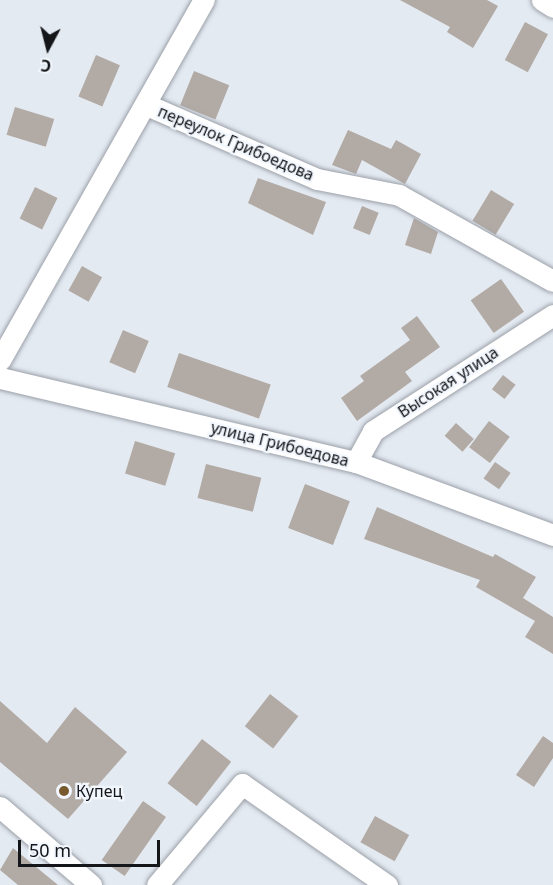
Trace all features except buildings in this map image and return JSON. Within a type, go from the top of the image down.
[{"type":"street","name":"переулок Грибоедова","points":[[0,360],[147,105],[204,0]]},
{"type":"street","points":[[542,0],[553,7]]},
{"type":"street","name":"переулок Грибоедова","points":[[147,105],[317,179],[399,195],[553,281]]},
{"type":"street","name":"Высокая улица","points":[[356,462],[374,431],[553,315]]},
{"type":"street","name":"улица Грибоедова","points":[[0,378],[356,462],[553,535]]},
{"type":"street","points":[[157,885],[242,784],[387,885]]},
{"type":"street","points":[[0,807],[91,885]]},
{"type":"place","name":"Купец","points":[[64,791]]}]
